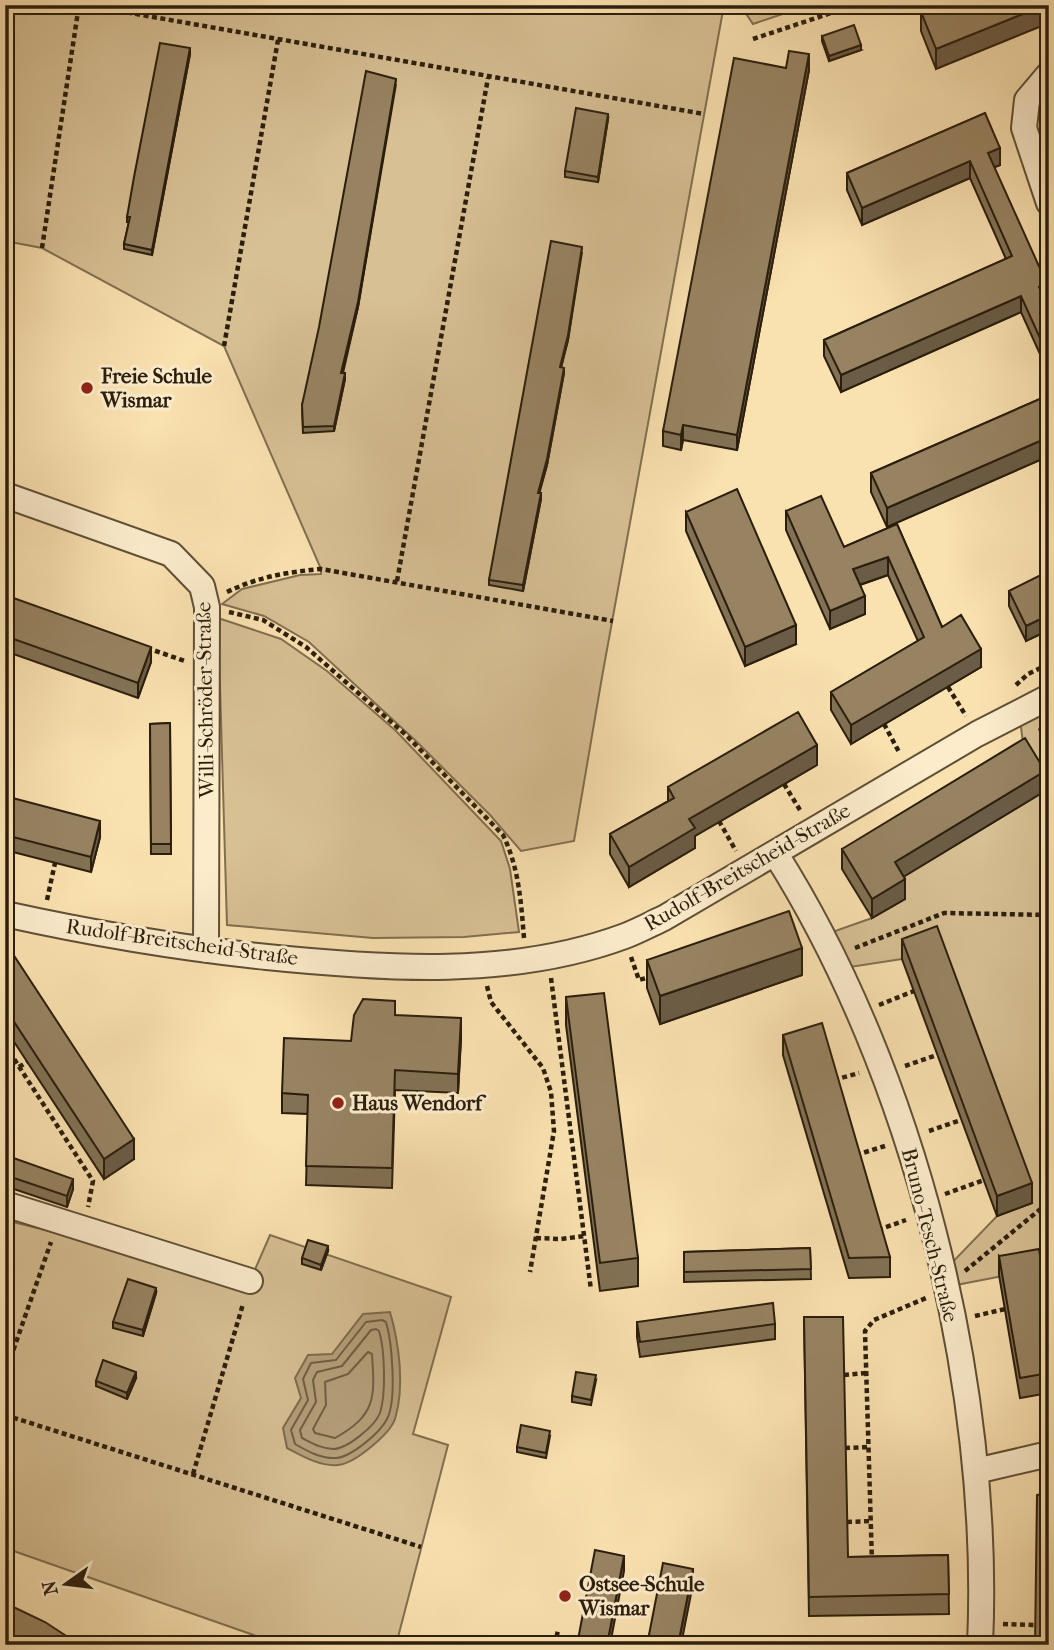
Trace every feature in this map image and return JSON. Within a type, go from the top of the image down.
[{"type":"street","points":[[1049,74],[1027,100],[1024,128],[1049,203]]},
{"type":"street","name":"Willi-Schröder-Straße","points":[[5,495],[171,554],[202,586],[207,607],[205,950]]},
{"type":"street","name":"Rudolf-Breitscheid-Straße","points":[[5,914],[205,950],[373,966],[482,964],[528,947],[625,936],[664,918],[977,734],[1049,696]]},
{"type":"street","name":"Bruno-Tesch-Straße","points":[[775,853],[798,888],[859,1013],[883,1074],[926,1208],[946,1287],[971,1427],[981,1554],[981,1634]]},
{"type":"street","points":[[5,1204],[250,1281]]},
{"type":"street","points":[[976,1471],[1049,1454]]},
{"type":"path","points":[[42,248],[79,5]]},
{"type":"path","points":[[85,5],[704,114]]},
{"type":"path","points":[[753,38],[855,5]]},
{"type":"path","points":[[224,346],[278,40]]},
{"type":"path","points":[[397,581],[488,78]]},
{"type":"path","points":[[591,1290],[562,1060],[528,947],[519,884],[512,855],[503,835],[406,735],[306,647],[263,620],[207,607],[216,597],[252,580],[285,572],[321,569],[613,621]]},
{"type":"path","points":[[144,647],[206,669]]},
{"type":"path","points":[[948,687],[967,718]]},
{"type":"path","points":[[884,724],[910,773]]},
{"type":"path","points":[[784,784],[812,831]]},
{"type":"path","points":[[719,821],[746,870]]},
{"type":"path","points":[[42,922],[55,863]]},
{"type":"path","points":[[831,957],[944,913],[1049,915]]},
{"type":"path","points":[[528,947],[536,933]]},
{"type":"path","points":[[625,936],[639,980],[660,974]]},
{"type":"path","points":[[482,964],[491,1002],[543,1068],[551,1093],[554,1131],[530,1272]]},
{"type":"path","points":[[859,1013],[914,991]]},
{"type":"path","points":[[5,1045],[93,1181],[85,1228]]},
{"type":"path","points":[[883,1074],[937,1055]]},
{"type":"path","points":[[562,1060],[571,1059]]},
{"type":"path","points":[[19,1067],[27,1062]]},
{"type":"path","points":[[49,1113],[57,1107]]},
{"type":"path","points":[[570,1126],[579,1125]]},
{"type":"path","points":[[79,1160],[88,1154]]},
{"type":"path","points":[[877,1230],[984,1180]]},
{"type":"path","points":[[579,1191],[588,1190]]},
{"type":"path","points":[[873,1567],[865,1331],[874,1320],[946,1287],[1049,1202]]},
{"type":"path","points":[[5,1374],[58,1220]]},
{"type":"path","points":[[536,1238],[584,1236]]},
{"type":"path","points":[[587,1257],[596,1256]]},
{"type":"path","points":[[193,1474],[250,1281]]},
{"type":"path","points":[[844,1374],[867,1373]]},
{"type":"path","points":[[5,1415],[421,1547]]},
{"type":"path","points":[[845,1448],[869,1447]]},
{"type":"path","points":[[847,1522],[871,1521]]},
{"type":"path","points":[[981,1634],[1036,1625]]},
{"type":"path","points":[[555,1645],[558,1630]]},
{"type":"shaded area","points":[[5,5],[724,5],[574,841],[521,851],[491,816],[417,742],[309,642],[264,616],[222,604],[242,589],[300,575],[321,574],[321,569],[224,346],[42,248],[5,241]]},
{"type":"shaded area","points":[[747,5],[809,5],[753,24],[745,12]]},
{"type":"shaded area","points":[[218,618],[281,639],[327,671],[396,731],[501,841],[510,869],[519,932],[464,937],[373,938],[227,925]]},
{"type":"shaded area","points":[[1049,696],[1049,1332],[1038,1269],[946,1287],[943,1272],[997,1216],[1032,1203],[936,946],[902,959],[837,969],[821,936],[872,918],[905,899],[895,882],[1025,758],[1019,712]]},
{"type":"shaded area","points":[[5,1220],[250,1281],[270,1235],[451,1297],[413,1434],[448,1445],[396,1645],[282,1645],[5,1548]]},
{"type":"water","points":[[390,1312],[396,1337],[400,1379],[398,1406],[392,1425],[362,1454],[338,1465],[318,1463],[287,1448],[283,1428],[301,1398],[295,1378],[308,1355],[332,1354],[363,1314]]},
{"type":"building","points":[[937,5],[1045,5],[936,49],[921,12]]},
{"type":"building","points":[[854,25],[861,45],[829,56],[822,36]]},
{"type":"building","points":[[160,43],[190,48],[152,250],[124,244]]},
{"type":"building","points":[[789,51],[809,54],[737,435],[683,425],[681,435],[663,431],[734,58],[786,68]]},
{"type":"building","points":[[366,71],[396,79],[358,302],[341,373],[345,373],[334,426],[303,427],[302,405]]},
{"type":"building","points":[[576,108],[608,114],[598,177],[565,171]]},
{"type":"building","points":[[985,113],[1000,148],[988,153],[1047,284],[1039,287],[1049,308],[1049,358],[1021,296],[841,375],[824,340],[1012,256],[970,161],[862,208],[847,173]]},
{"type":"building","points":[[551,241],[582,247],[560,367],[564,368],[538,493],[541,493],[523,585],[489,580]]},
{"type":"building","points":[[1049,395],[1049,437],[887,508],[871,473]]},
{"type":"building","points":[[737,489],[796,625],[745,647],[686,512]]},
{"type":"building","points":[[821,496],[844,547],[897,524],[942,627],[961,615],[981,649],[851,725],[831,692],[924,637],[888,557],[853,569],[865,596],[830,611],[786,511]]},
{"type":"building","points":[[1049,571],[1049,615],[1026,626],[1009,591]]},
{"type":"building","points":[[5,595],[151,647],[138,683],[5,636]]},
{"type":"building","points":[[798,712],[817,745],[689,819],[695,828],[629,867],[610,834],[674,798],[668,787]]},
{"type":"building","points":[[170,723],[171,844],[151,844],[150,724]]},
{"type":"building","points":[[1025,738],[1045,771],[895,862],[905,879],[872,899],[842,849]]},
{"type":"building","points":[[5,796],[100,821],[91,857],[5,835]]},
{"type":"building","points":[[789,911],[802,948],[660,996],[647,960]]},
{"type":"building","points":[[937,926],[1032,1183],[997,1196],[902,939]]},
{"type":"building","points":[[11,951],[134,1139],[104,1159],[5,1008],[5,954]]},
{"type":"building","points":[[604,993],[638,1258],[600,1263],[566,997]]},
{"type":"building","name":"Haus Wendorf","points":[[363,999],[395,1001],[395,1015],[461,1018],[458,1074],[395,1070],[392,1168],[306,1166],[308,1095],[282,1093],[284,1038],[351,1041],[354,1015]]},
{"type":"building","points":[[822,1023],[890,1257],[849,1258],[783,1035]]},
{"type":"building","points":[[5,1155],[73,1179],[67,1196],[5,1175]]},
{"type":"building","points":[[308,1240],[328,1246],[321,1265],[302,1258]]},
{"type":"building","points":[[810,1248],[811,1269],[684,1272],[684,1252]]},
{"type":"building","points":[[1039,1249],[1049,1312],[1049,1373],[1020,1378],[999,1256]]},
{"type":"building","points":[[128,1279],[156,1288],[143,1330],[113,1322]]},
{"type":"building","points":[[773,1303],[775,1324],[640,1342],[637,1322]]},
{"type":"building","points":[[804,1317],[843,1317],[848,1557],[948,1555],[949,1594],[809,1597]]},
{"type":"building","points":[[103,1360],[136,1372],[127,1393],[96,1381]]},
{"type":"building","points":[[576,1372],[596,1375],[591,1400],[572,1396]]},
{"type":"building","points":[[521,1425],[550,1431],[546,1453],[517,1447]]},
{"type":"building","points":[[1049,1492],[1049,1645],[1035,1645],[1037,1495]]},
{"type":"building","points":[[595,1550],[624,1556],[607,1645],[577,1645]]},
{"type":"building","points":[[663,1563],[693,1569],[678,1645],[647,1645]]},
{"type":"building","points":[[5,1603],[45,1622],[80,1645],[5,1645]]},
{"type":"place","name":"Freie Schule Wismar","points":[[87,388]]},
{"type":"place","name":"Haus Wendorf","points":[[338,1103]]},
{"type":"place","name":"Ostsee-Schule Wismar","points":[[565,1596]]}]
